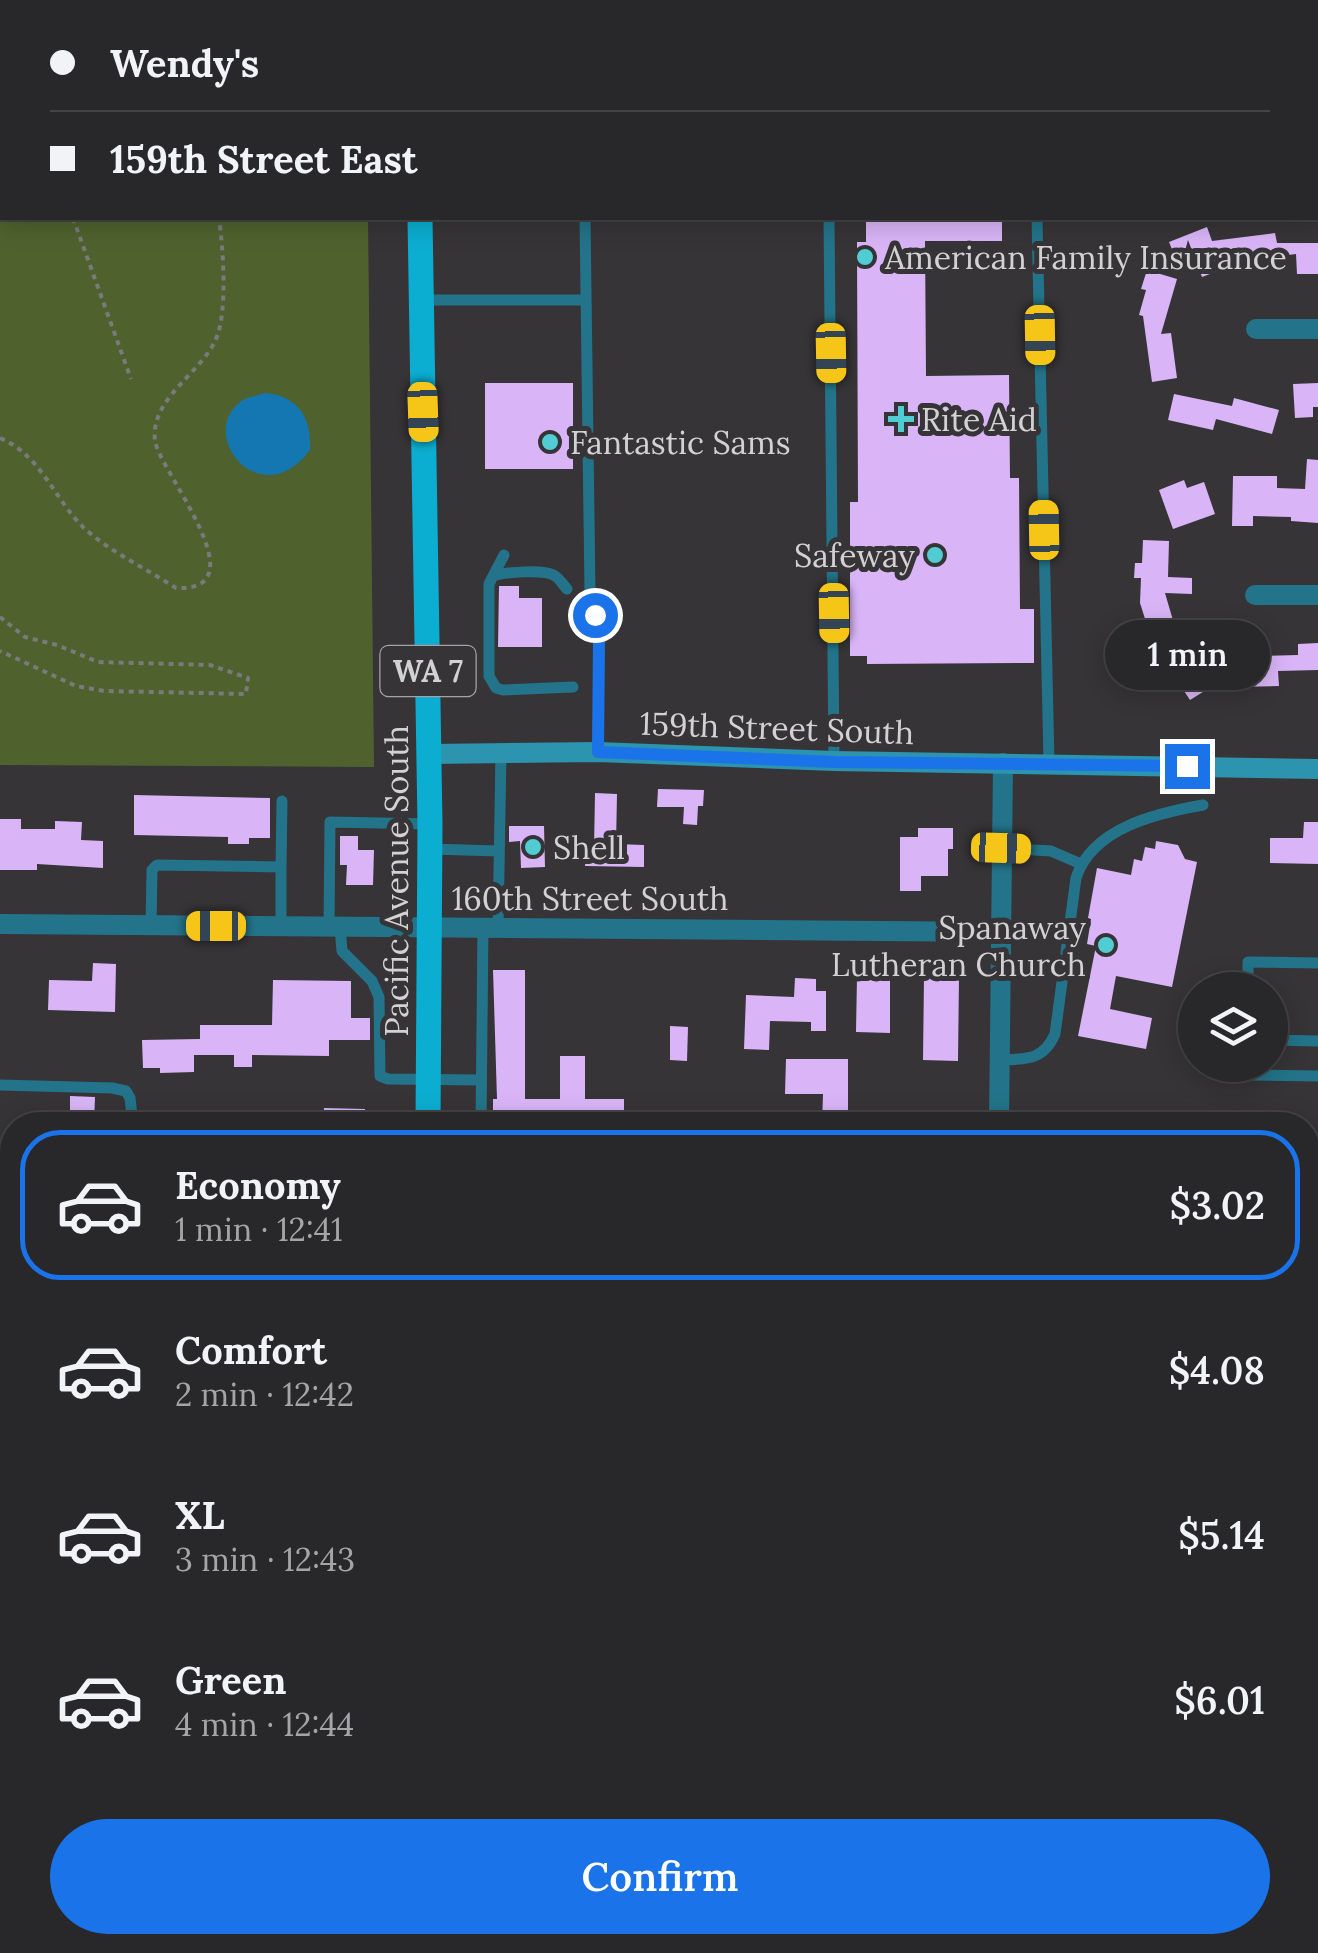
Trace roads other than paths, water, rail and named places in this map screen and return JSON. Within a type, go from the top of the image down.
[{"type":"main road","name":"Pacific Avenue South","points":[[420,220],[430,754],[428,1112]]},
{"type":"street","points":[[1256,329],[1318,329]]},
{"type":"street","points":[[1254,595],[1318,595]]},
{"type":"street","name":"159th Street South","points":[[430,754],[598,752],[834,762],[1318,769]]},
{"type":"street","points":[[1000,1112],[1003,763]]},
{"type":"street","name":"160th Street South","points":[[0,924],[1000,932]]},
{"type":"lane","points":[[585,220],[590,592],[599,638],[598,752]]},
{"type":"lane","points":[[829,220],[834,762]]},
{"type":"lane","points":[[1037,220],[1050,764]]},
{"type":"lane","points":[[420,300],[585,300]]},
{"type":"lane","points":[[504,555],[490,584],[492,684],[504,690],[573,687]]},
{"type":"lane","points":[[493,576],[548,573],[557,576],[567,589]]},
{"type":"lane","points":[[481,1112],[490,928],[499,851],[501,753]]},
{"type":"lane","points":[[281,926],[282,801]]},
{"type":"lane","points":[[1000,1060],[1040,1056],[1049,1048],[1081,864],[1092,849],[1114,834],[1162,814],[1204,805]]},
{"type":"lane","points":[[482,1080],[380,1076],[379,997],[372,981],[342,951],[334,927],[330,822],[499,851]]},
{"type":"lane","points":[[1001,848],[1051,851],[1081,864]]},
{"type":"lane","points":[[151,926],[152,870],[157,865],[281,867]]},
{"type":"lane","points":[[1248,972],[1248,962],[1318,963]]},
{"type":"lane","points":[[1288,1040],[1318,1041]]},
{"type":"lane","points":[[1288,1076],[1318,1076]]},
{"type":"lane","points":[[0,1085],[112,1088],[126,1091],[131,1112]]},
{"type":"water","points":[[265,393],[295,404],[306,419],[310,439],[310,450],[291,468],[272,475],[254,472],[239,462],[229,448],[226,431],[230,414],[243,400]]},
{"type":"place","name":"American Family Insurance","points":[[865,257]]},
{"type":"place","name":"Rite Aid","points":[[901,419]]},
{"type":"place","name":"Fantastic Sams","points":[[550,442]]},
{"type":"place","name":"Safeway","points":[[935,555]]},
{"type":"place","name":"Shell","points":[[533,847]]},
{"type":"place","name":"Spanaway Lutheran Church","points":[[1106,945]]}]
